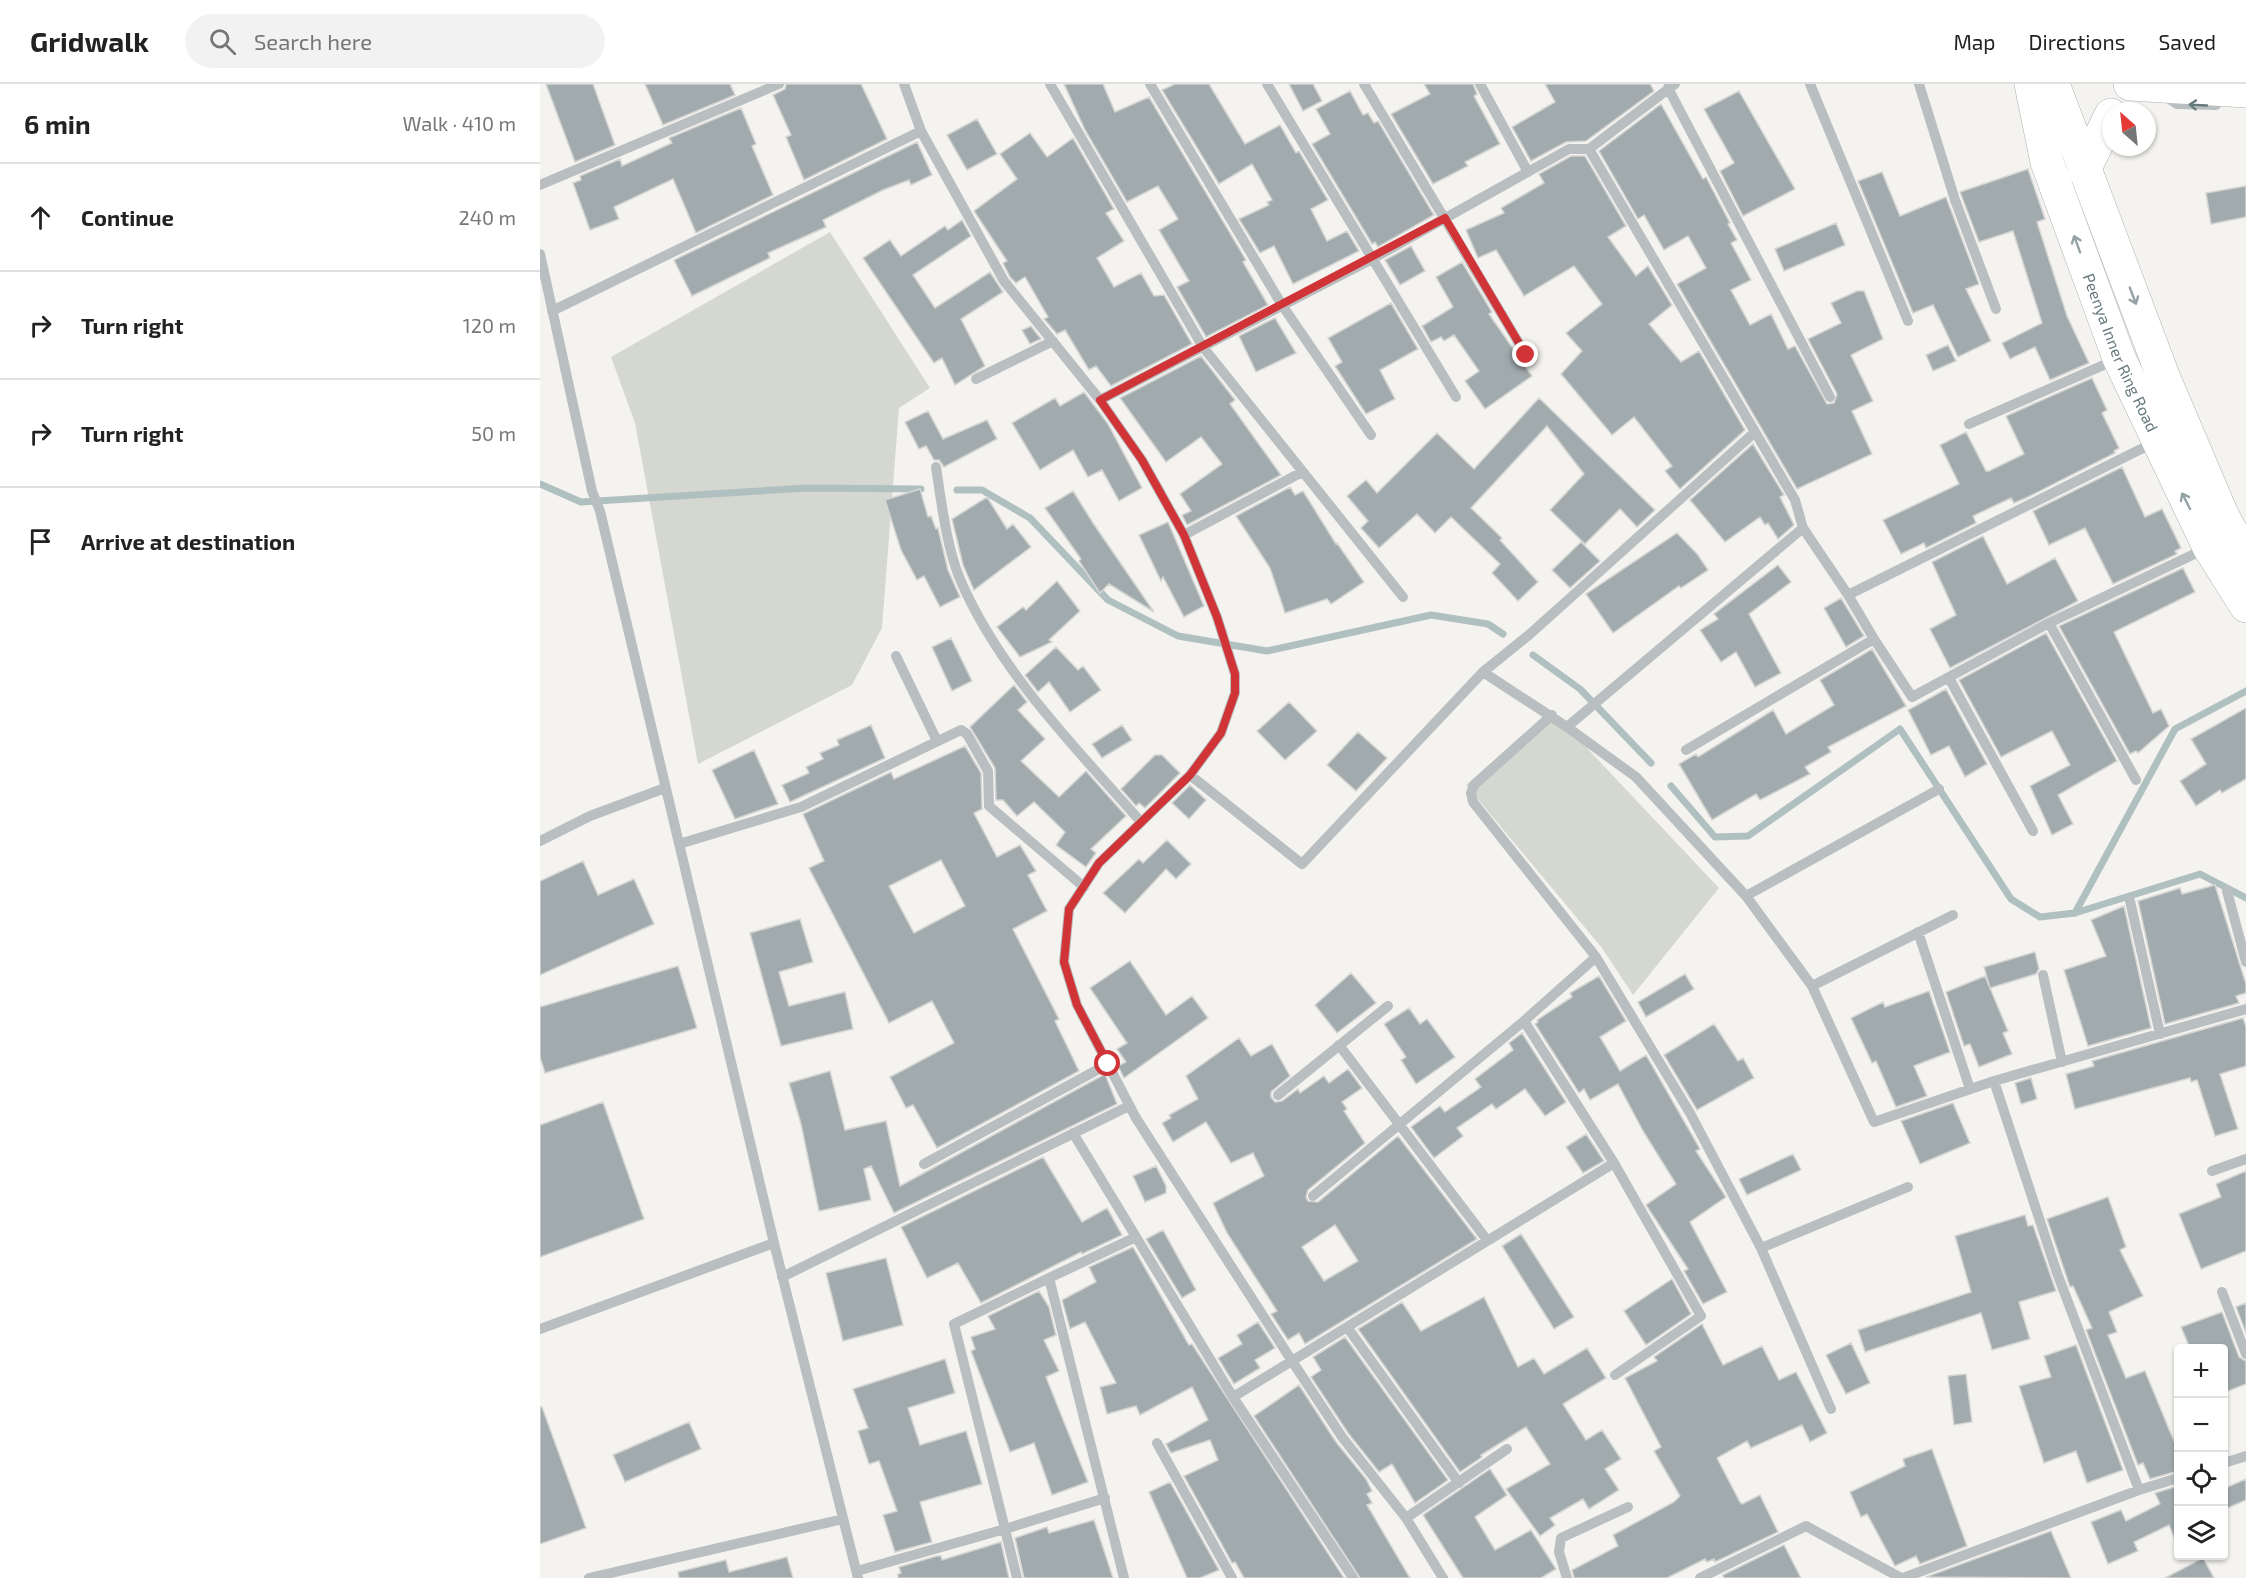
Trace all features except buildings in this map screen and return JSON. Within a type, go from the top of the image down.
[{"type":"main road","name":"Peenya Inner Ring Road","points":[[2031,84],[2047,162],[2118,358],[2209,547],[2246,606]]},
{"type":"main road","name":"Peenya Inner Ring Road","points":[[2053,84],[2181,419],[2222,515],[2246,559]]},
{"type":"main road","points":[[2123,102],[2141,85],[2236,98]]},
{"type":"main road","points":[[2084,170],[2102,133]]},
{"type":"street","points":[[540,185],[779,84]]},
{"type":"street","points":[[904,84],[921,131],[1004,280],[1100,400],[1142,460],[1184,535],[1230,654],[1235,674],[1235,693],[1221,733],[1190,775],[1099,863],[1069,909],[1064,962],[1077,1005],[1130,1106],[1292,1361],[1342,1437],[1406,1518],[1443,1578]]},
{"type":"street","points":[[1050,84],[1203,347],[1403,597]]},
{"type":"street","points":[[1150,84],[1282,305],[1371,435]]},
{"type":"street","points":[[1267,84],[1456,398]]},
{"type":"street","points":[[1364,84],[1526,355]]},
{"type":"street","points":[[1480,84],[1528,172]]},
{"type":"street","points":[[1810,84],[1908,321]]},
{"type":"street","points":[[1919,84],[1955,200],[1996,309]]},
{"type":"street","points":[[1100,400],[1372,259],[1569,149],[1589,148],[1672,86],[1830,397]]},
{"type":"street","points":[[552,311],[921,131]]},
{"type":"street","points":[[1589,148],[1795,500],[1803,528],[1912,697],[2049,623],[2209,547]]},
{"type":"street","points":[[541,262],[592,491],[600,511],[782,1277],[858,1574],[1105,1498]]},
{"type":"street","points":[[976,379],[1053,341]]},
{"type":"street","points":[[1970,424],[2118,358]]},
{"type":"street","points":[[1190,775],[1302,864],[1483,672],[1530,634],[1755,432]]},
{"type":"street","points":[[1848,595],[2156,441]]},
{"type":"street","points":[[936,467],[941,501],[959,578],[996,644],[1038,705],[1141,822]]},
{"type":"street","points":[[1184,535],[1302,472]]},
{"type":"street","points":[[1567,727],[1803,528]]},
{"type":"street","points":[[2049,623],[2136,780]]},
{"type":"street","points":[[1686,750],[1874,639]]},
{"type":"street","points":[[896,656],[937,741]]},
{"type":"street","points":[[1483,672],[1552,715],[1636,777],[1746,896],[1812,986],[1874,1122],[1994,1081],[2246,1009]]},
{"type":"street","points":[[1948,678],[2033,831]]},
{"type":"street","points":[[1552,715],[1474,785],[1471,793],[1473,802],[1596,957],[1690,1113],[1761,1248],[1831,1408]]},
{"type":"street","points":[[679,844],[801,807],[961,730],[968,734],[988,771],[989,806],[1084,887]]},
{"type":"street","points":[[540,841],[590,816],[665,788]]},
{"type":"street","points":[[1746,896],[1940,789]]},
{"type":"street","points":[[2227,891],[2246,962]]},
{"type":"street","points":[[2130,901],[2160,1034]]},
{"type":"street","points":[[1812,986],[1953,915]]},
{"type":"street","points":[[1918,932],[1971,1089]]},
{"type":"street","points":[[1313,1196],[1524,1021],[1596,957]]},
{"type":"street","points":[[2043,975],[2062,1062]]},
{"type":"street","points":[[1278,1095],[1388,1006]]},
{"type":"street","points":[[1524,1021],[1614,1163],[1701,1316],[1616,1375]]},
{"type":"street","points":[[1339,1045],[1400,1122],[1487,1240]]},
{"type":"street","points":[[924,1164],[1108,1064]]},
{"type":"street","points":[[1994,1081],[2057,1273],[2139,1490]]},
{"type":"street","points":[[782,1277],[1130,1106]]},
{"type":"street","points":[[1072,1133],[1233,1397],[1353,1578]]},
{"type":"street","points":[[2212,1171],[2246,1159]]},
{"type":"street","points":[[1233,1397],[1614,1163]]},
{"type":"street","points":[[1761,1248],[1908,1187]]},
{"type":"street","points":[[1017,1578],[954,1324],[1136,1238]]},
{"type":"street","points":[[540,1329],[774,1243]]},
{"type":"street","points":[[1048,1278],[1124,1578]]},
{"type":"street","points":[[2222,1292],[2246,1354]]},
{"type":"street","points":[[1347,1327],[1459,1483]]},
{"type":"street","points":[[1157,1443],[1232,1578]]},
{"type":"street","points":[[1406,1518],[1507,1449]]},
{"type":"street","points":[[2228,1461],[2246,1456]]},
{"type":"street","points":[[1700,1578],[1806,1526],[1902,1578],[2139,1490],[2174,1479]]},
{"type":"street","points":[[1567,1578],[1559,1552],[1561,1538],[1628,1507]]},
{"type":"street","points":[[589,1578],[843,1519]]},
{"type":"shaded area","points":[[830,232],[930,388],[899,408],[882,628],[852,685],[698,764],[635,423],[611,357]]},
{"type":"shaded area","points":[[1551,710],[1719,888],[1633,995],[1602,948],[1466,785]]},
{"type":"waterway","points":[[540,484],[581,502],[808,488],[921,489]]},
{"type":"waterway","points":[[957,490],[982,490],[1030,518],[1108,600],[1178,636],[1267,651],[1431,615],[1488,624],[1503,634]]},
{"type":"waterway","points":[[1533,655],[1580,689],[1651,763]]},
{"type":"waterway","points":[[2075,913],[2175,729],[2246,691]]},
{"type":"waterway","points":[[1671,786],[1715,837],[1748,836],[1900,729],[2011,899],[2040,917],[2075,913],[2200,874],[2246,898]]},
{"type":"route","points":[[1108,1064],[1077,1005],[1064,962],[1069,909],[1099,863],[1190,775],[1221,733],[1235,693],[1235,674],[1217,617],[1184,535],[1142,460],[1100,400],[1372,259],[1445,218],[1526,355]]}]
